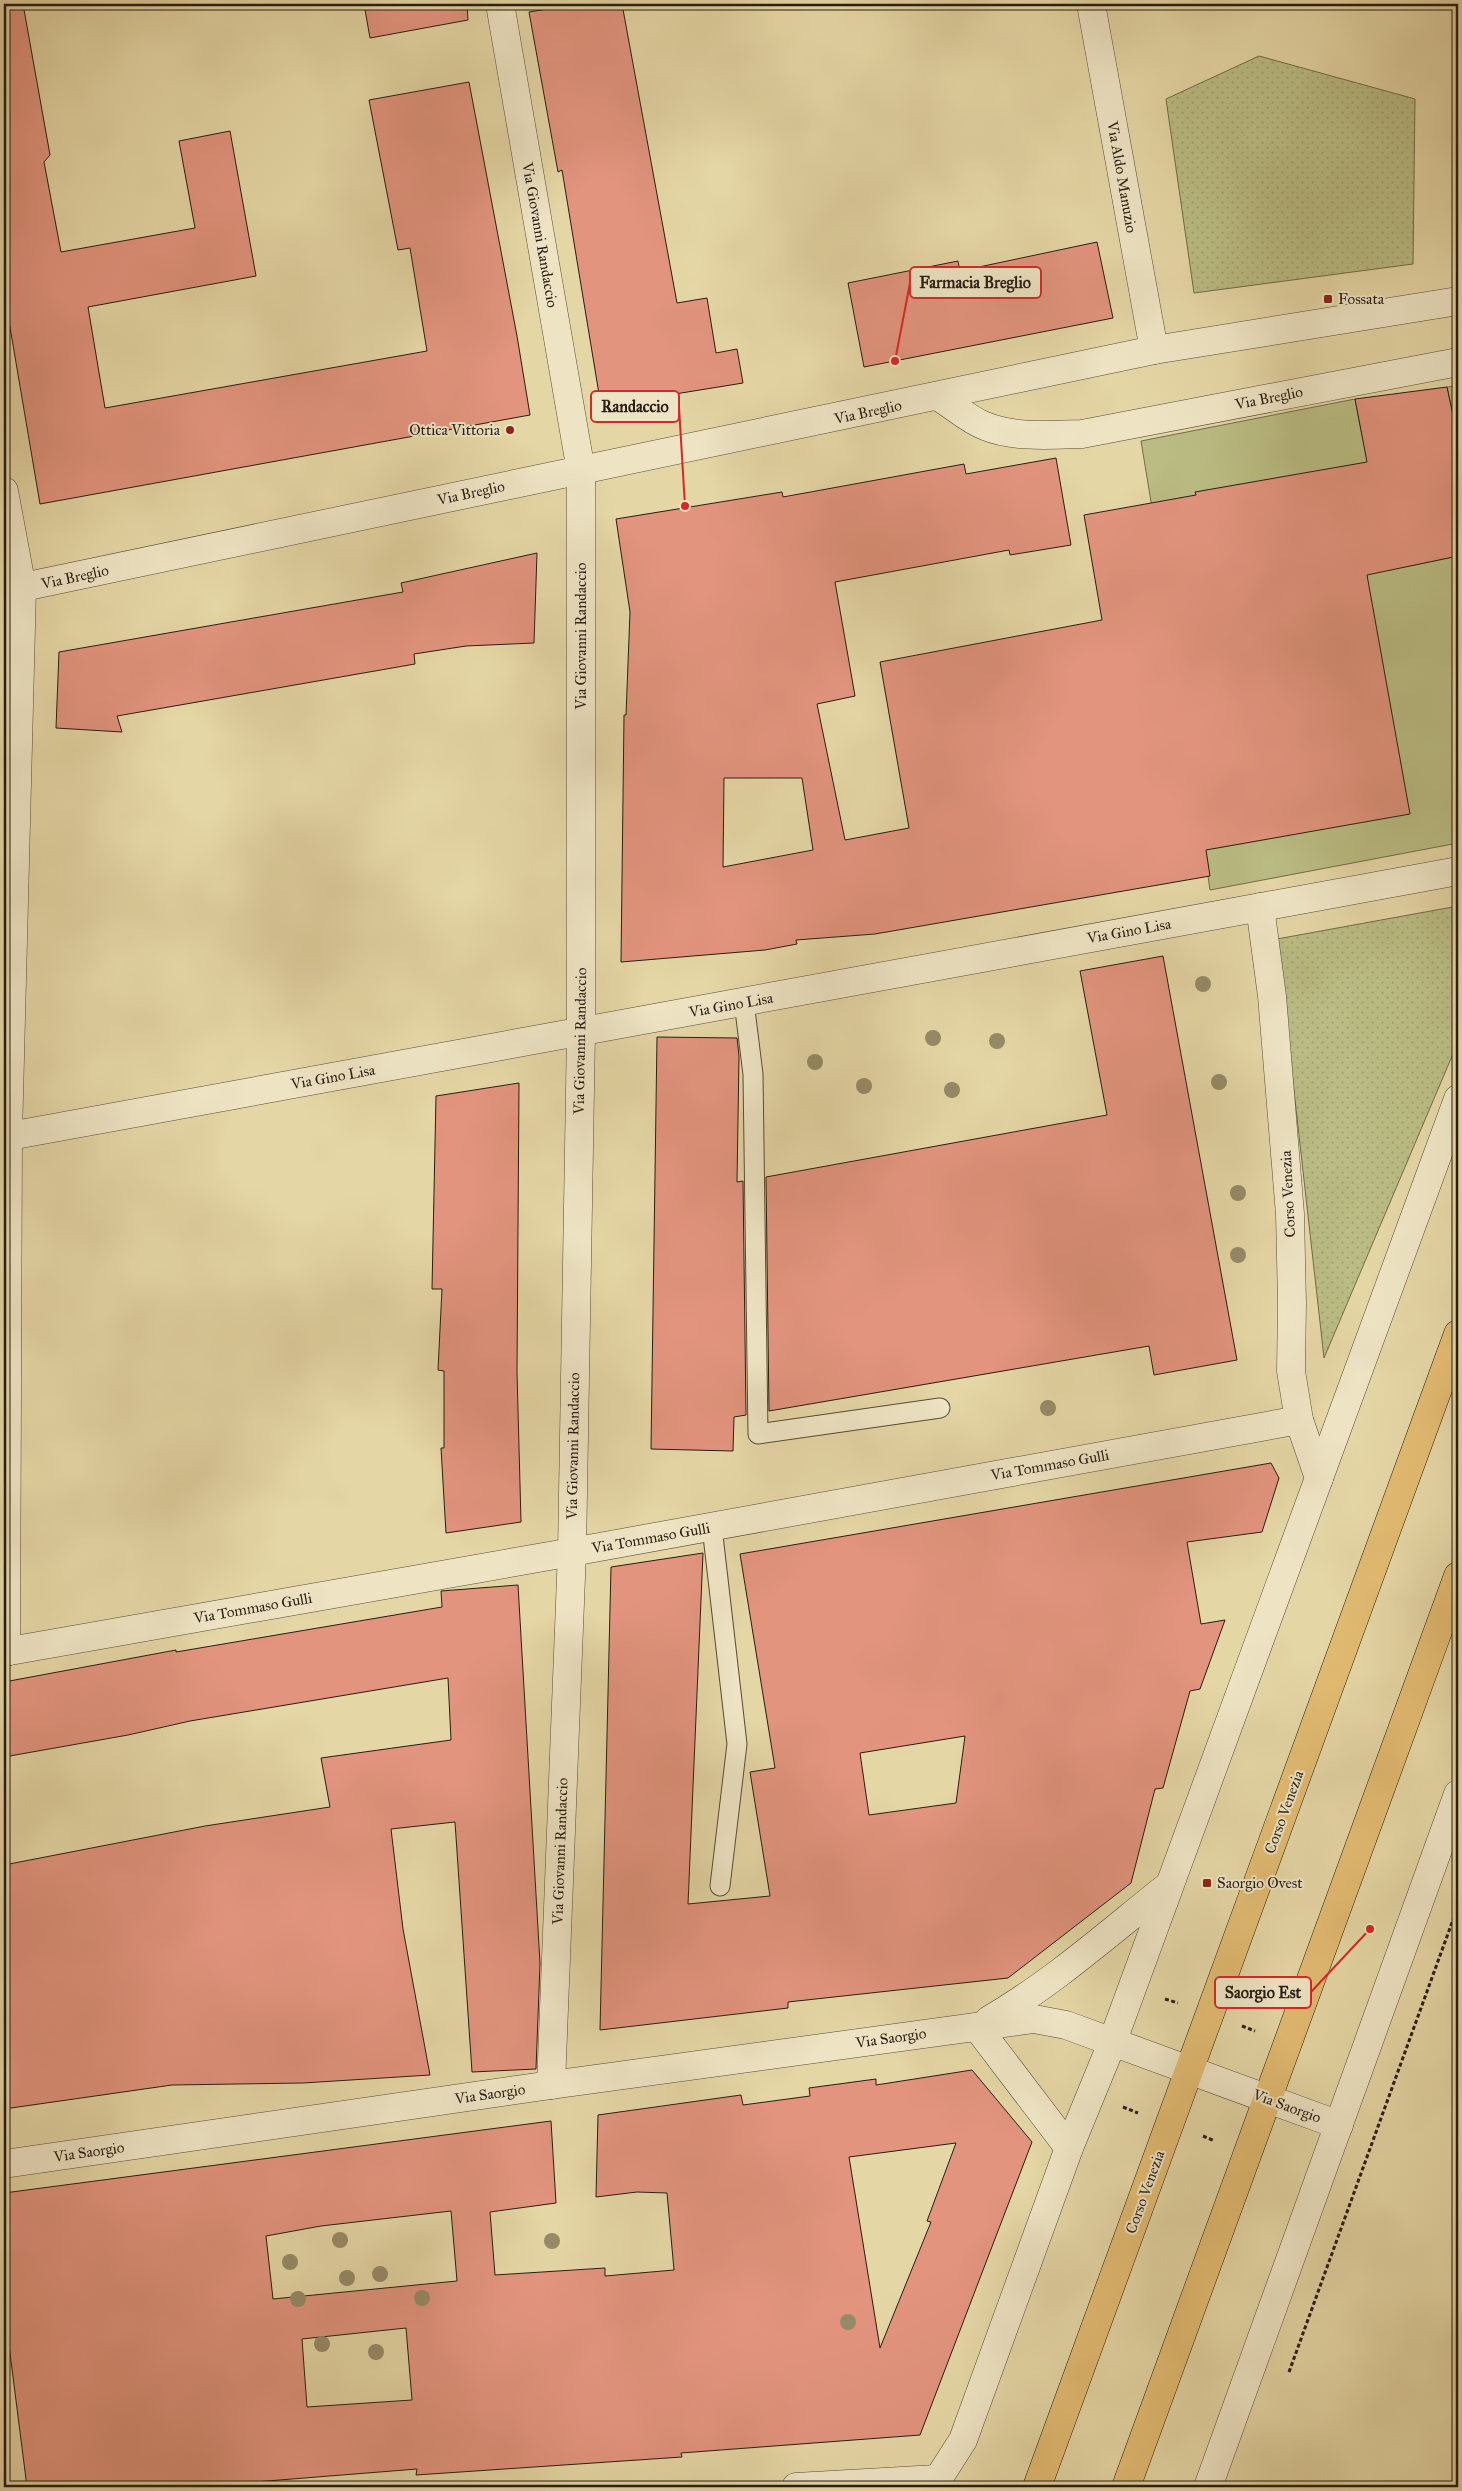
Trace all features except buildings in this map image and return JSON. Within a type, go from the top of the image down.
[{"type":"main road","name":"Corso Venezia","points":[[1037,2487],[1458,1334]]},
{"type":"main road","points":[[1126,2487],[1266,2098],[1458,1576]]},
{"type":"street","name":"Via Giovanni Randaccio","points":[[500,4],[581,471],[581,1032],[572,1552],[551,2085]]},
{"type":"street","name":"Via Aldo Manuzio","points":[[1091,4],[1154,350]]},
{"type":"street","name":"Via Breglio","points":[[13,590],[939,397],[1154,350],[1458,301]]},
{"type":"street","name":"Via Breglio","points":[[939,397],[985,426],[1012,432],[1051,435],[1082,434],[1458,362]]},
{"type":"street","points":[[4,491],[13,590],[6,1137],[5,1652]]},
{"type":"street","name":"Via Gino Lisa","points":[[6,1137],[1458,871]]},
{"type":"street","name":"Corso Venezia","points":[[1260,908],[1272,996],[1290,1214],[1291,1371],[1298,1420],[1319,1478]]},
{"type":"street","points":[[796,2487],[935,2483],[963,2440],[1069,2148],[1112,2043],[1458,1099]]},
{"type":"street","name":"Via Tommaso Gulli","points":[[5,1652],[712,1527],[1298,1420]]},
{"type":"street","points":[[1208,2487],[1458,1794]]},
{"type":"street","name":"Via Saorgio","points":[[976,2026],[1015,2004],[1049,1980],[1168,1886]]},
{"type":"street","name":"Via Saorgio","points":[[4,2164],[551,2085],[1034,2019],[1066,2025],[1339,2125]]},
{"type":"street","points":[[976,2026],[1069,2148]]},
{"type":"lane","points":[[744,1002],[753,1074],[758,1434],[940,1408]]},
{"type":"lane","points":[[712,1527],[737,1744],[720,1886]]},
{"type":"path","points":[[1288,2376],[1458,1906]]},
{"type":"green space","points":[[1259,56],[1415,99],[1413,264],[1194,293],[1166,99]]},
{"type":"green space","points":[[1458,386],[1458,439],[1447,387]]},
{"type":"green space","points":[[1355,399],[1389,570],[1458,556],[1458,843],[1210,890],[1174,641],[1141,441]]},
{"type":"green space","points":[[1458,906],[1458,1042],[1324,1358],[1277,939]]},
{"type":"place","name":"Fossata","points":[[1328,299]]},
{"type":"place","name":"Farmacia Breglio","points":[[895,361]]},
{"type":"place","name":"Ottica Vittoria","points":[[510,430]]},
{"type":"place","name":"Randaccio","points":[[685,506]]},
{"type":"place","name":"Saorgio Ovest","points":[[1207,1883]]},
{"type":"place","name":"Saorgio Est","points":[[1370,1929]]}]
